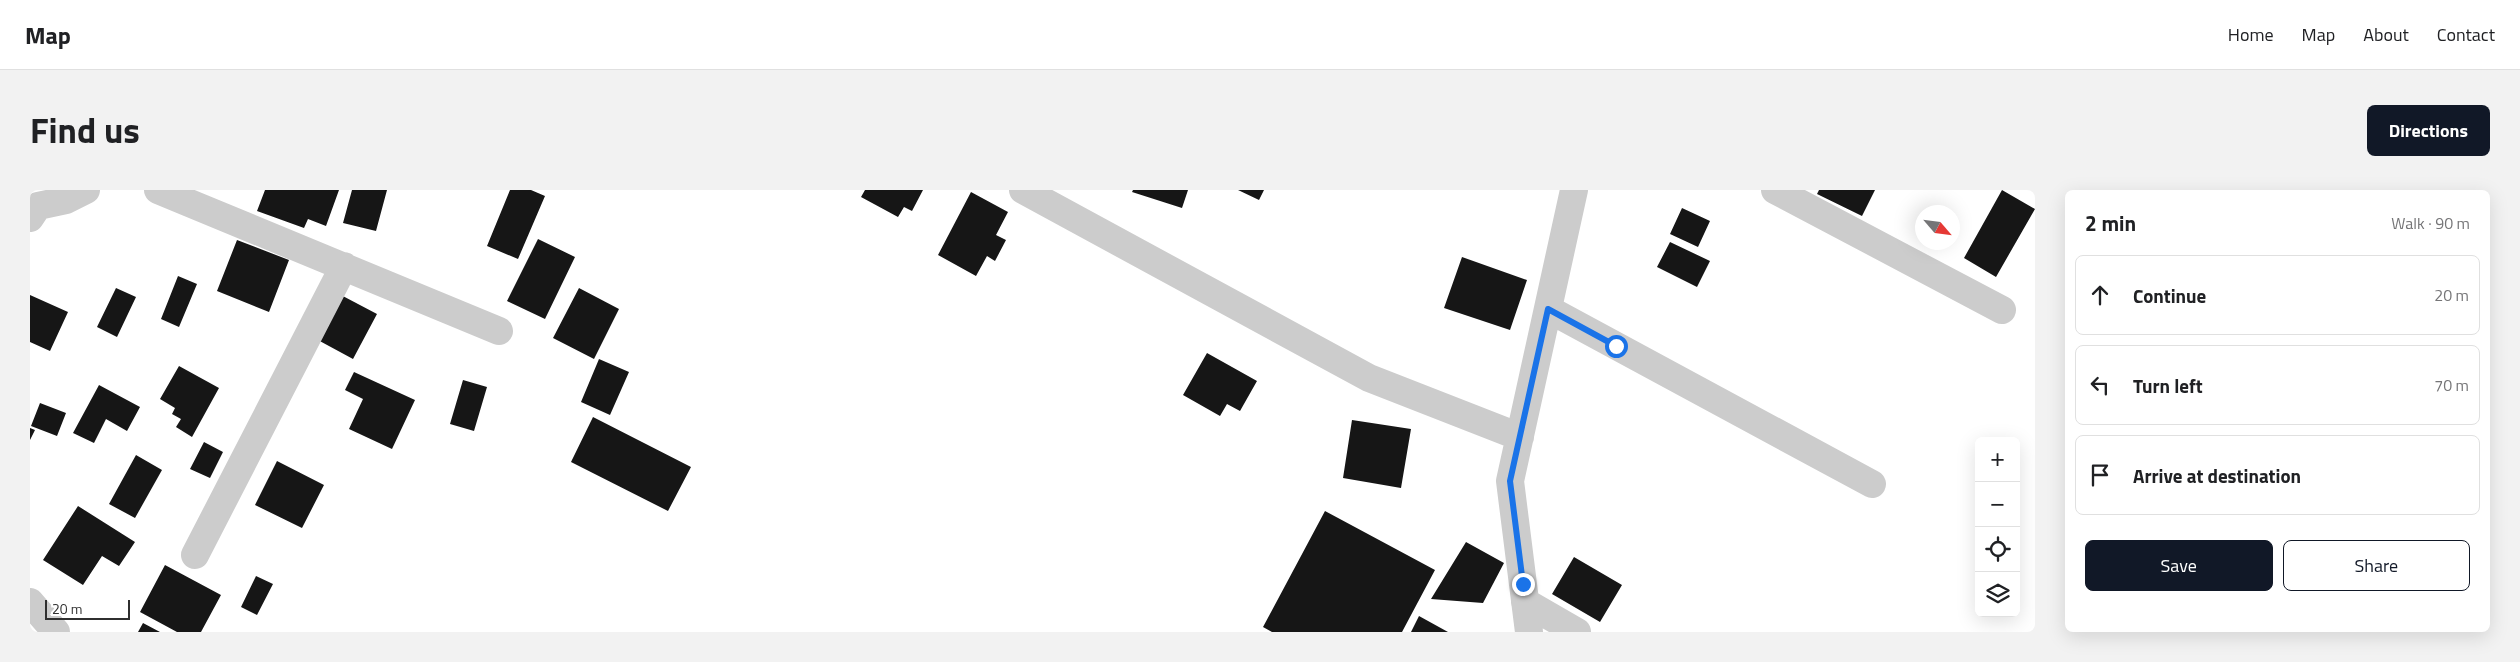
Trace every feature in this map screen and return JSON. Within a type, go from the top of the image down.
[{"type":"street","points":[[33,209],[66,200],[86,190]]},
{"type":"street","points":[[158,190],[499,330]]},
{"type":"street","points":[[1023,190],[1369,378],[1520,437]]},
{"type":"street","points":[[1529,632],[1510,481],[1574,190]]},
{"type":"street","points":[[1775,190],[2002,310]]},
{"type":"street","points":[[195,556],[344,266]]},
{"type":"street","points":[[1548,309],[1872,484]]},
{"type":"street","points":[[30,602],[56,632]]},
{"type":"street","points":[[1525,602],[1577,632]]},
{"type":"building","points":[[265,190],[339,190],[326,226],[308,219],[304,228],[257,211]]},
{"type":"building","points":[[352,190],[387,190],[376,231],[343,223]]},
{"type":"building","points":[[510,190],[531,190],[545,196],[518,259],[487,246]]},
{"type":"building","points":[[865,190],[923,190],[912,211],[904,207],[898,217],[861,197]]},
{"type":"building","points":[[1133,190],[1188,190],[1182,208],[1132,192]]},
{"type":"building","points":[[1238,190],[1264,190],[1259,200]]},
{"type":"building","points":[[1819,190],[1875,190],[1862,216],[1817,194]]},
{"type":"building","points":[[2002,190],[2035,209],[1996,277],[1964,258]]},
{"type":"building","points":[[971,192],[1008,212],[996,235],[1006,240],[995,261],[987,256],[976,276],[938,255]]},
{"type":"building","points":[[1682,208],[1710,221],[1698,247],[1670,234]]},
{"type":"building","points":[[538,239],[575,257],[545,319],[507,301]]},
{"type":"building","points":[[237,240],[289,260],[269,312],[217,291]]},
{"type":"building","points":[[1670,242],[1710,261],[1697,287],[1657,267]]},
{"type":"building","points":[[1462,257],[1527,280],[1510,330],[1444,308]]},
{"type":"building","points":[[178,276],[197,284],[179,327],[161,319]]},
{"type":"building","points":[[116,288],[136,297],[117,337],[97,327]]},
{"type":"building","points":[[579,288],[619,309],[594,359],[553,338]]},
{"type":"building","points":[[339,294],[377,314],[353,359],[316,339]]},
{"type":"building","points":[[30,295],[68,312],[50,351],[30,342]]},
{"type":"building","points":[[1207,353],[1257,381],[1240,411],[1227,404],[1220,416],[1183,395]]},
{"type":"building","points":[[599,359],[629,372],[610,415],[581,402]]},
{"type":"building","points":[[179,366],[219,388],[192,437],[176,427],[181,419],[172,414],[175,408],[160,399]]},
{"type":"building","points":[[354,372],[415,400],[392,449],[349,429],[363,399],[345,390]]},
{"type":"building","points":[[463,380],[487,387],[474,431],[450,424]]},
{"type":"building","points":[[99,385],[140,407],[127,431],[106,419],[94,443],[73,433]]},
{"type":"building","points":[[40,403],[66,413],[57,436],[31,426]]},
{"type":"building","points":[[593,417],[691,467],[668,511],[571,462]]},
{"type":"building","points":[[1352,420],[1411,429],[1401,488],[1343,478]]},
{"type":"building","points":[[30,428],[35,430],[30,440]]},
{"type":"building","points":[[204,442],[223,452],[210,478],[190,469]]},
{"type":"building","points":[[136,455],[162,470],[135,518],[109,504]]},
{"type":"building","points":[[277,461],[324,485],[302,528],[255,505]]},
{"type":"building","points":[[78,506],[135,542],[119,566],[102,556],[83,585],[43,560]]},
{"type":"building","points":[[1325,511],[1435,570],[1402,632],[1272,632],[1263,627]]},
{"type":"building","points":[[1466,542],[1504,563],[1483,603],[1431,599]]},
{"type":"building","points":[[1574,557],[1622,585],[1600,622],[1552,594]]},
{"type":"building","points":[[165,565],[221,595],[201,632],[177,632],[140,612]]},
{"type":"building","points":[[256,576],[273,584],[257,615],[241,607]]},
{"type":"building","points":[[1419,616],[1448,632],[1411,632]]},
{"type":"building","points":[[143,623],[160,632],[138,632]]},
{"type":"route","points":[[1523,584],[1510,481],[1548,309],[1616,346]]}]
